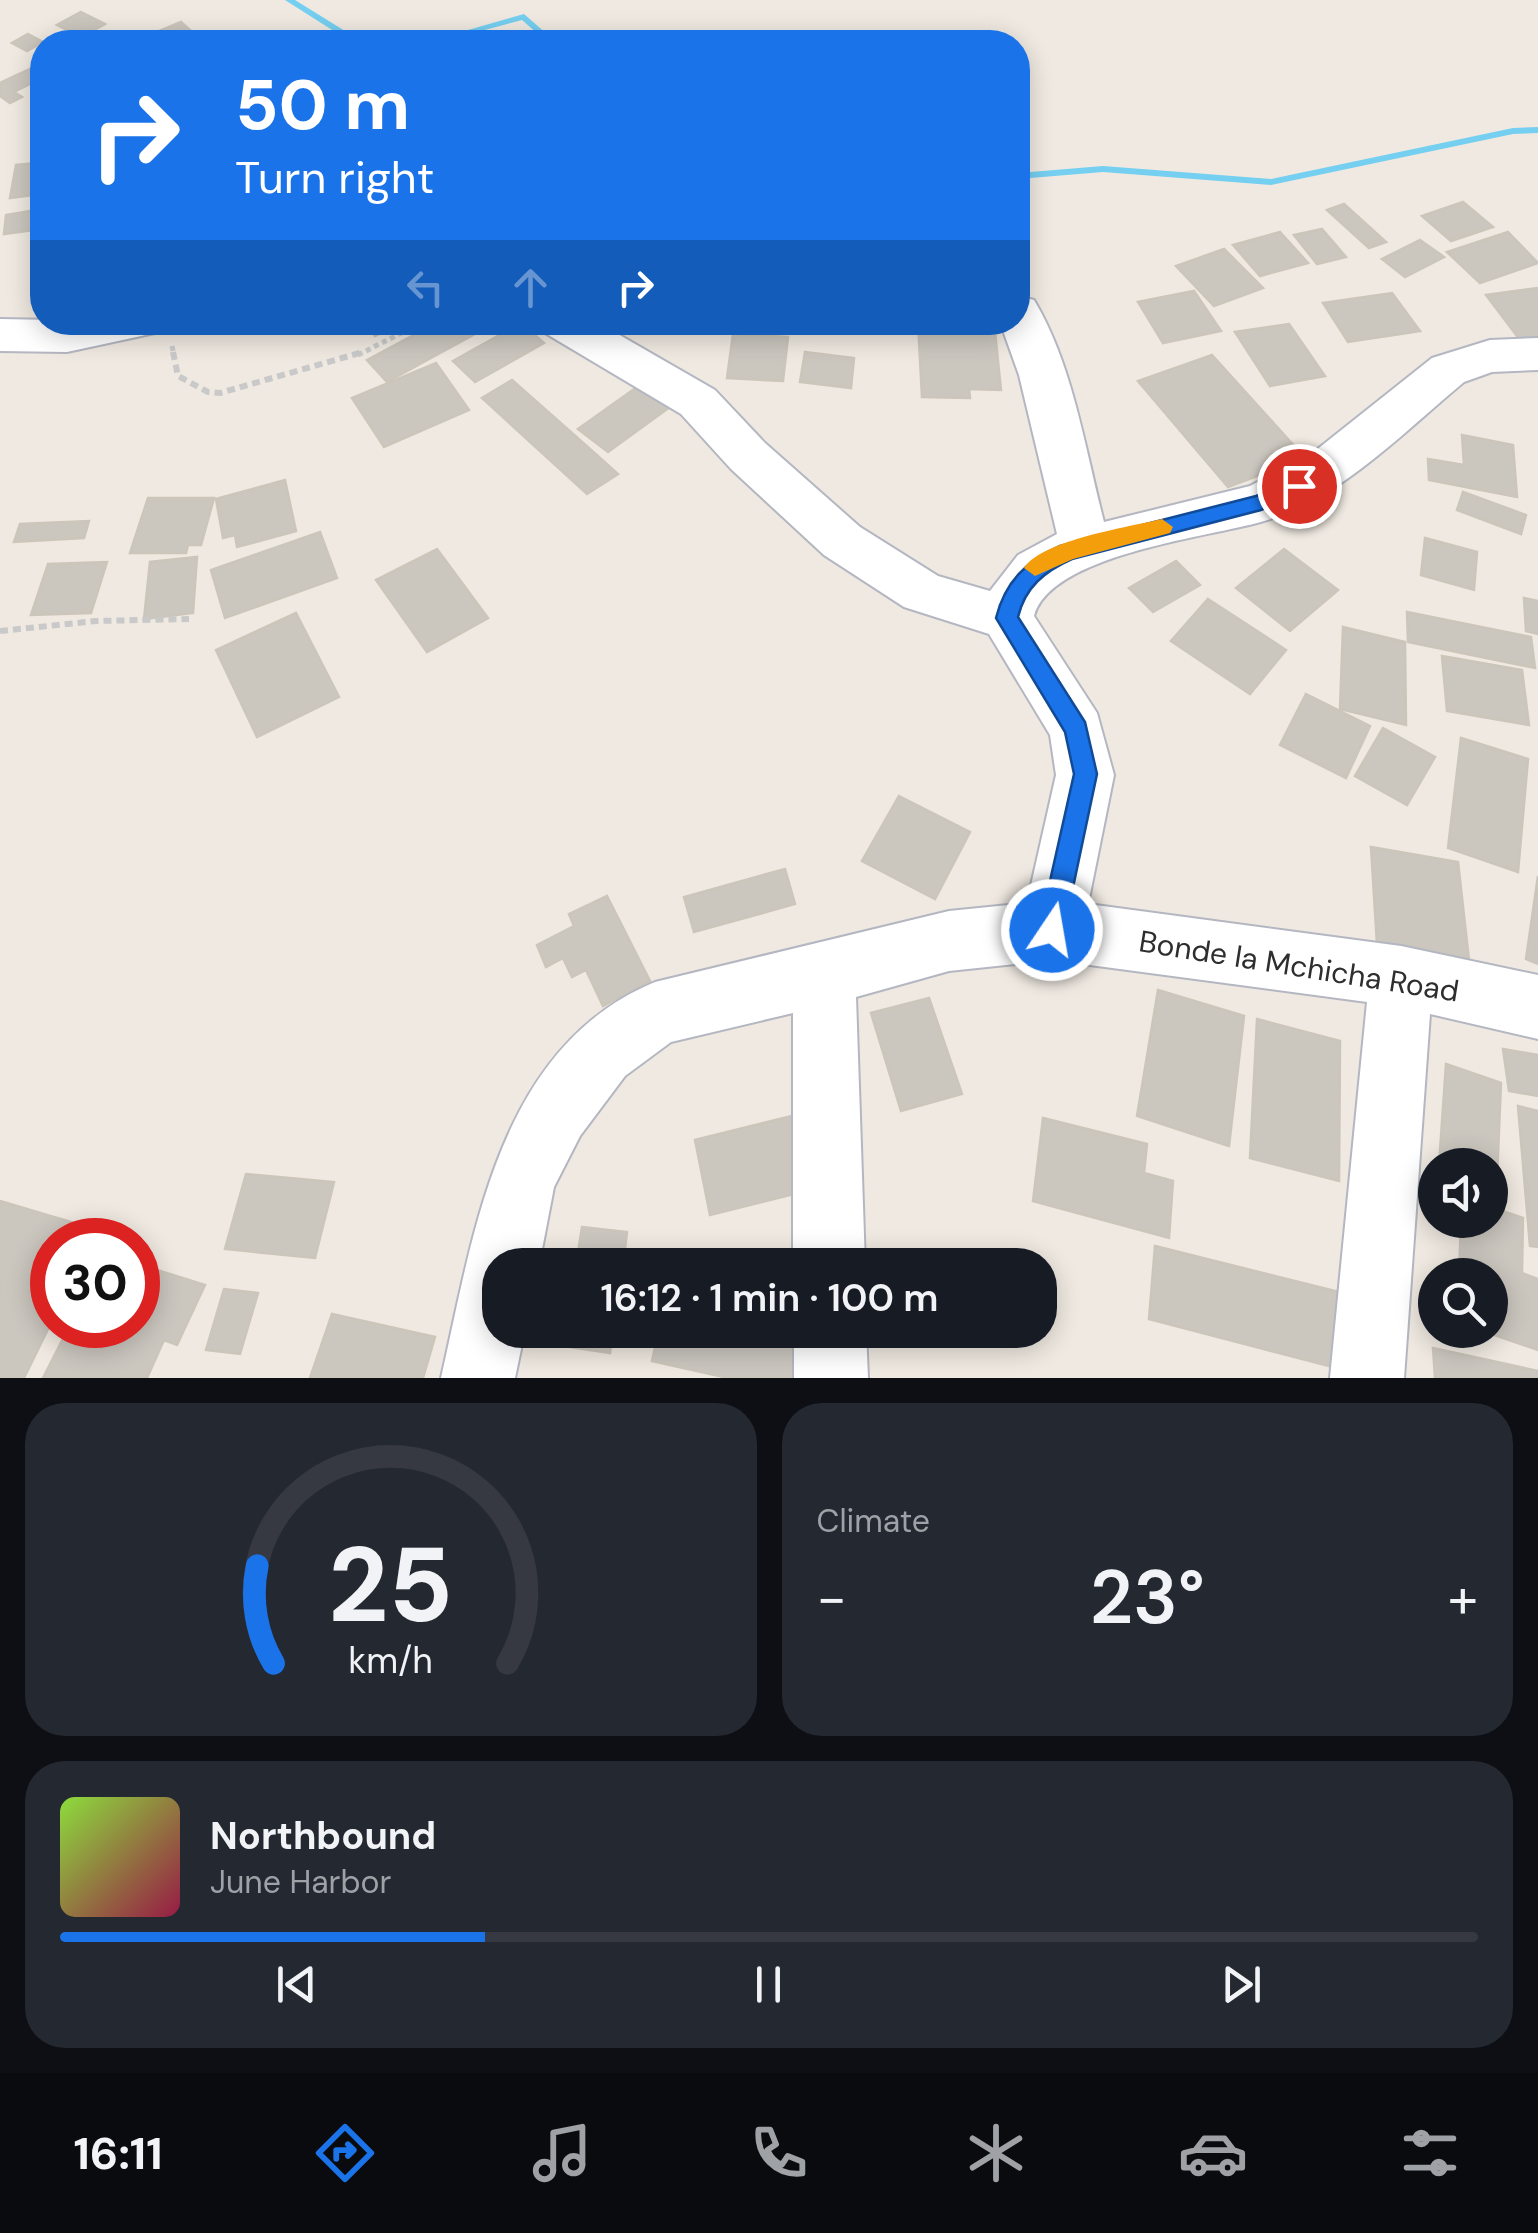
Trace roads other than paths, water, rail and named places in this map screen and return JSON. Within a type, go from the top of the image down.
[{"type":"street","points":[[0,335],[89,335]]},
{"type":"street","points":[[583,335],[698,402],[748,456],[842,540],[922,592],[1006,618],[1076,730],[1086,774],[1052,930]]},
{"type":"street","points":[[1027,335],[1042,375],[1086,549]]},
{"type":"street","points":[[1006,618],[1012,598],[1038,565],[1261,502],[1299,486],[1448,370],[1490,356],[1538,354]]},
{"type":"street","name":"Bonde la Mchicha Road","points":[[507,1248],[521,1180],[556,1112],[602,1053],[655,1014],[824,976],[949,941],[1052,930],[1234,950],[1401,976],[1538,1007]]},
{"type":"street","points":[[824,976],[829,1248]]},
{"type":"street","points":[[1367,1378],[1401,976]]},
{"type":"street","points":[[478,1378],[485,1348]]},
{"type":"street","points":[[830,1348],[831,1378]]},
{"type":"waterway","points":[[289,0],[338,30]]},
{"type":"waterway","points":[[476,30],[524,17],[539,30]]},
{"type":"waterway","points":[[1030,175],[1103,169],[1271,182],[1513,131],[1538,130]]}]
